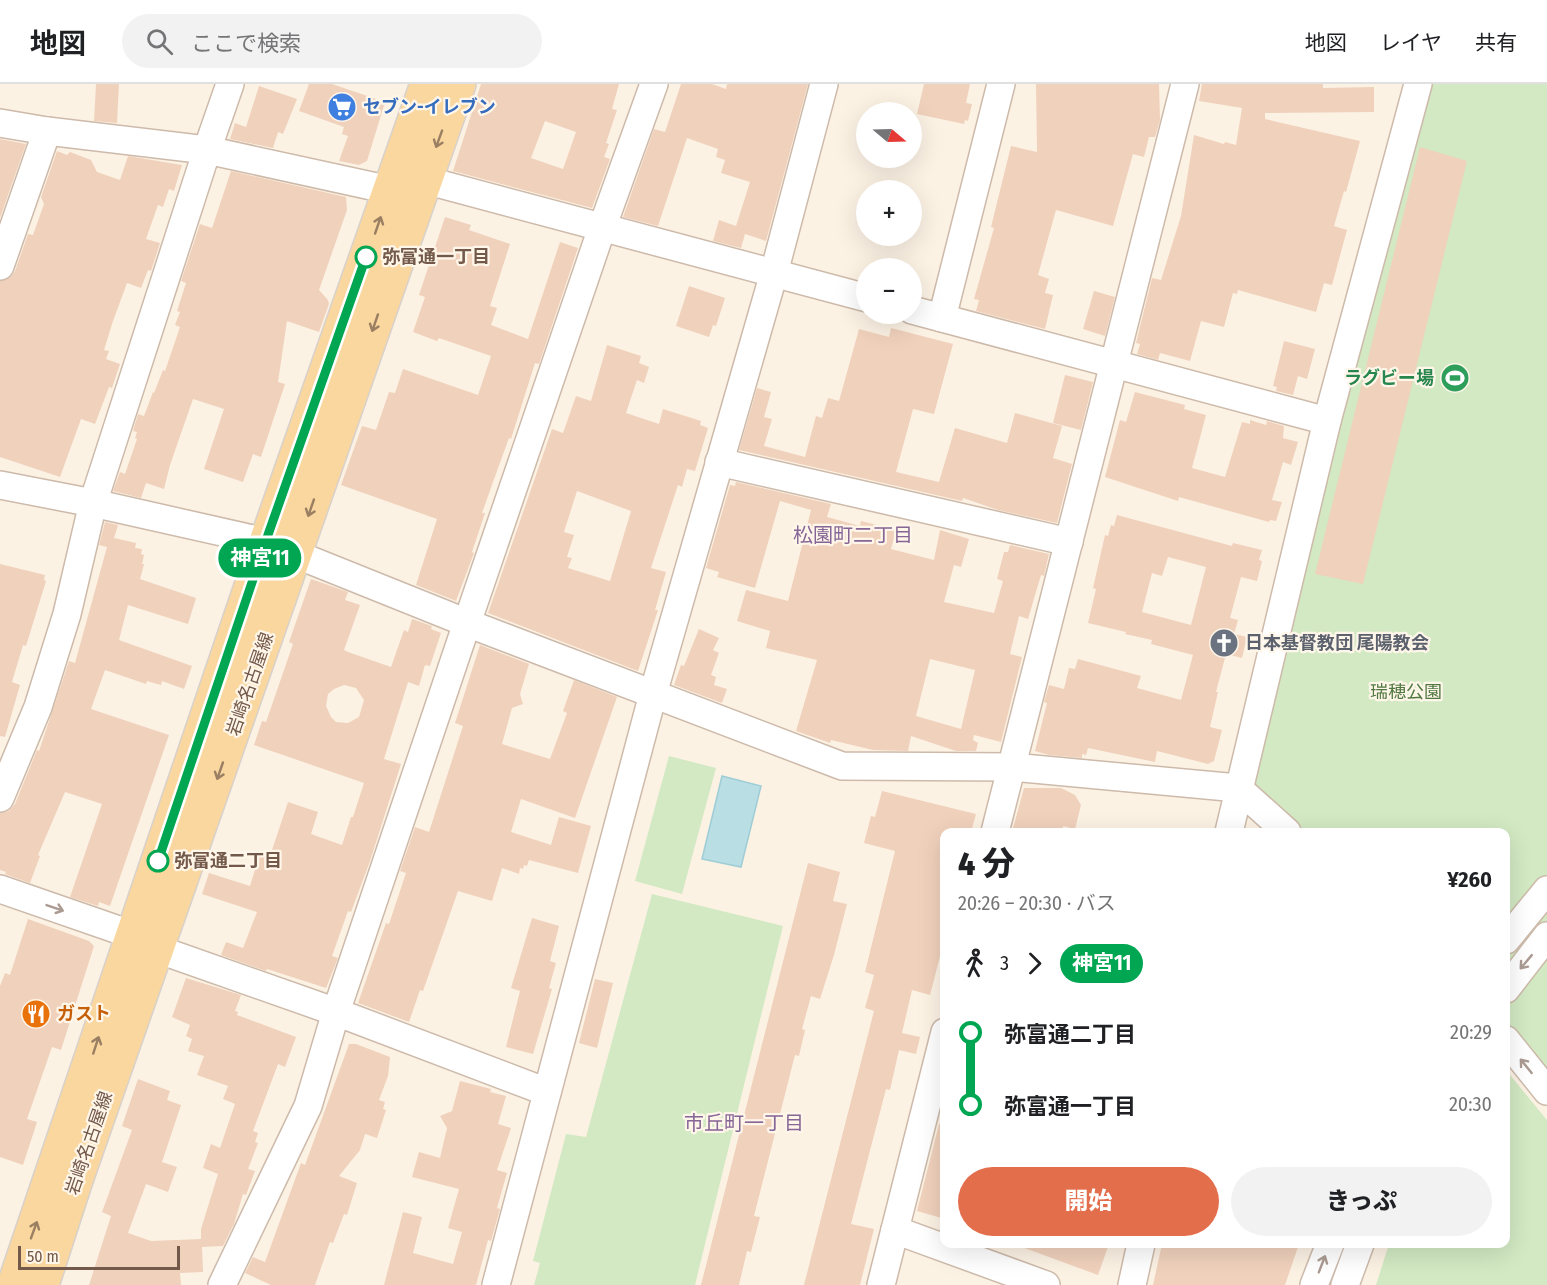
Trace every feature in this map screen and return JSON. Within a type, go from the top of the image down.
[{"type":"main road","name":"岩崎名古屋線","points":[[14,1285],[145,942],[281,548],[390,190],[427,84]]},
{"type":"main road","name":"岩崎名古屋線","points":[[281,548],[425,180],[459,84]]},
{"type":"main road","name":"岩崎名古屋線","points":[[42,1285],[76,1180],[145,942]]},
{"type":"street","points":[[0,798],[41,696],[67,614],[93,503],[230,84]]},
{"type":"street","points":[[222,1285],[308,1106],[336,1012],[467,623],[602,228],[654,84]]},
{"type":"street","points":[[496,1285],[653,694],[774,273],[824,84]]},
{"type":"street","points":[[942,318],[1000,84]]},
{"type":"street","points":[[996,828],[1185,84]]},
{"type":"street","points":[[1230,828],[1327,421],[1418,84]]},
{"type":"street","points":[[0,123],[207,150],[390,190]]},
{"type":"street","points":[[0,266],[48,131]]},
{"type":"street","points":[[425,180],[856,295]]},
{"type":"street","points":[[922,313],[1327,421]]},
{"type":"street","points":[[719,462],[1069,542]]},
{"type":"street","points":[[0,485],[93,503],[281,548],[467,623],[843,766],[1012,767],[1238,788],[1283,828]]},
{"type":"street","points":[[0,889],[547,1092]]},
{"type":"street","points":[[1510,935],[1547,890]]},
{"type":"street","points":[[1510,984],[1547,936]]},
{"type":"street","points":[[1510,1045],[1547,1091]]},
{"type":"street","points":[[881,1285],[940,1052]]},
{"type":"street","points":[[895,1230],[940,1246]]},
{"type":"street","points":[[944,1248],[1046,1285]]},
{"type":"street","points":[[1132,1285],[1140,1248]]},
{"type":"street","points":[[1314,1285],[1328,1248]]},
{"type":"street","points":[[1345,1285],[1359,1248]]},
{"type":"green space","name":"瑞穂公園","points":[[1418,84],[1547,84],[1547,1091],[1510,1045],[1510,828],[1283,828],[1238,788]]},
{"type":"green space","points":[[669,756],[716,768],[682,894],[635,881]]},
{"type":"green space","points":[[652,894],[783,926],[695,1285],[534,1285],[540,1263],[533,1261],[566,1134],[586,1137]]},
{"type":"green space","points":[[1510,1075],[1547,1120],[1547,1285],[1376,1285],[1388,1248],[1510,1248]]},
{"type":"water","points":[[722,776],[761,786],[741,867],[702,859]]},
{"type":"building","points":[[96,84],[119,84],[117,123],[94,121]]},
{"type":"building","name":"セブン-イレブン","points":[[309,84],[332,84],[385,102],[367,161],[359,165],[339,161],[348,136],[342,134],[344,127],[299,111]]},
{"type":"building","points":[[481,84],[619,84],[612,109],[617,110],[606,143],[609,144],[604,157],[610,159],[592,208],[453,171]],"holes":[[[545,121],[576,132],[563,169],[531,158]]]},
{"type":"building","points":[[681,84],[712,84],[726,89],[727,84],[808,84],[766,241],[745,234],[741,248],[713,241],[719,220],[736,226],[750,182],[721,173],[725,160],[716,157],[718,149],[687,138],[658,226],[623,217],[654,129],[665,132]]},
{"type":"building","points":[[924,84],[970,84],[966,103],[972,104],[968,121],[965,120],[964,124],[922,115],[922,102],[920,102]]},
{"type":"building","points":[[1036,84],[1159,84],[1160,120],[1155,137],[1149,137],[1144,157],[1133,154],[1113,226],[1056,210],[1038,275],[1049,279],[1045,293],[1053,295],[1045,329],[976,311],[979,300],[974,299],[994,228],[991,227],[1011,146],[1037,152]]},
{"type":"building","points":[[1202,84],[1323,84],[1323,88],[1374,87],[1374,112],[1265,113],[1265,119],[1360,141],[1334,226],[1347,230],[1332,285],[1324,283],[1316,312],[1238,290],[1237,294],[1233,293],[1224,327],[1201,321],[1190,361],[1160,353],[1158,360],[1137,354],[1140,344],[1136,343],[1152,278],[1161,280],[1181,216],[1194,135],[1224,144],[1225,142],[1236,145],[1242,108],[1199,101]]},
{"type":"building","points":[[259,86],[297,99],[283,134],[278,132],[273,148],[230,139],[235,123],[246,127]]},
{"type":"building","points":[[0,139],[26,144],[0,218]]},
{"type":"building","points":[[1420,147],[1467,161],[1363,584],[1315,574]]},
{"type":"building","points":[[57,151],[67,155],[70,152],[91,160],[97,172],[120,180],[128,156],[182,165],[174,191],[169,189],[163,207],[158,205],[146,239],[160,243],[151,271],[148,270],[141,288],[127,283],[113,321],[104,350],[109,351],[106,359],[120,364],[112,388],[109,387],[95,424],[81,419],[60,477],[0,457],[0,281],[11,277],[28,234],[33,235],[44,204],[41,197]]},
{"type":"building","points":[[231,171],[346,197],[347,210],[319,290],[329,304],[319,332],[287,321],[278,382],[285,384],[261,457],[253,454],[243,482],[204,469],[224,409],[193,399],[164,489],[146,483],[141,498],[113,491],[120,472],[125,474],[137,439],[135,438],[137,432],[133,431],[138,414],[144,416],[163,370],[165,371],[180,327],[175,325],[186,283],[181,281],[200,224],[212,228]]},
{"type":"building","points":[[445,217],[471,225],[469,230],[510,244],[490,306],[497,308],[491,325],[528,339],[560,242],[578,248],[539,364],[535,363],[511,439],[509,438],[482,513],[485,513],[472,552],[474,553],[456,601],[416,585],[437,519],[341,485],[362,426],[376,430],[389,392],[395,393],[403,369],[478,395],[491,356],[439,338],[437,341],[413,332],[425,297],[419,295]]},
{"type":"building","points":[[689,286],[725,298],[716,326],[713,325],[709,337],[676,326]]},
{"type":"building","points":[[1094,291],[1115,297],[1105,336],[1083,329]]},
{"type":"building","points":[[891,328],[953,344],[934,414],[913,409],[896,472],[939,482],[955,428],[1007,443],[1015,413],[1062,426],[1053,458],[1072,464],[1057,523],[998,510],[963,498],[962,501],[739,450],[757,388],[771,392],[764,417],[772,419],[764,446],[805,457],[816,416],[822,418],[828,398],[839,401],[859,329],[889,337]]},
{"type":"building","points":[[1284,341],[1315,349],[1307,379],[1298,376],[1293,395],[1276,391],[1277,387],[1273,386]]},
{"type":"building","points":[[607,345],[641,356],[639,363],[649,367],[644,383],[637,380],[626,413],[659,424],[663,409],[701,421],[700,425],[708,428],[695,471],[687,469],[682,487],[678,485],[651,568],[666,572],[655,610],[658,610],[638,671],[488,613],[552,429],[563,433],[576,396],[591,401]],"holes":[[[577,491],[631,511],[610,581],[568,568],[572,558],[567,557],[574,535],[564,532]]]},
{"type":"building","points":[[1065,375],[1093,382],[1081,430],[1053,423]]},
{"type":"building","points":[[1135,392],[1185,405],[1184,409],[1206,415],[1192,468],[1225,477],[1242,422],[1250,424],[1250,420],[1266,425],[1267,421],[1284,426],[1283,438],[1298,442],[1291,465],[1283,462],[1272,500],[1282,502],[1276,521],[1270,520],[1269,522],[1179,497],[1178,501],[1105,477],[1120,420],[1126,422]]},
{"type":"building","points":[[736,482],[831,504],[827,517],[860,526],[861,521],[896,530],[891,549],[934,560],[940,530],[969,539],[961,567],[954,565],[944,602],[994,613],[1003,581],[997,579],[1004,552],[1008,552],[1010,545],[1049,554],[1044,576],[1041,575],[1028,619],[1019,616],[1010,654],[1022,657],[1001,742],[974,735],[973,740],[978,743],[976,751],[956,751],[911,736],[908,751],[873,750],[831,740],[830,743],[796,731],[817,660],[766,648],[770,631],[737,621],[746,590],[788,601],[811,510],[780,501],[755,588],[717,577],[719,572],[706,568],[730,485],[735,486]],"holes":[[[930,659],[975,670],[961,729],[916,716]]]},
{"type":"building","points":[[1117,515],[1232,546],[1233,543],[1262,550],[1257,581],[1241,577],[1230,618],[1238,620],[1234,634],[1247,637],[1242,658],[1226,654],[1210,727],[1222,730],[1214,761],[1208,764],[1157,751],[1155,762],[1088,748],[1086,755],[1082,754],[1082,758],[1049,755],[1035,751],[1049,685],[1064,689],[1069,668],[1075,669],[1078,659],[1141,676],[1137,688],[1181,700],[1193,655],[1151,644],[1152,640],[1125,634],[1126,632],[1088,623],[1105,535],[1108,536],[1111,525],[1114,526]],"holes":[[[1168,557],[1206,567],[1191,625],[1142,612],[1152,573],[1162,576]]]},
{"type":"building","points":[[105,522],[118,525],[114,538],[136,543],[135,548],[142,549],[141,554],[144,555],[142,564],[144,564],[140,579],[196,598],[188,624],[128,605],[119,640],[192,666],[184,689],[162,681],[161,685],[147,681],[146,684],[105,670],[91,709],[169,735],[110,906],[99,902],[98,906],[70,897],[102,804],[65,792],[38,855],[40,856],[30,883],[0,870],[0,813],[9,811],[15,804],[37,750],[39,751],[69,661],[75,663],[107,547],[99,545]]},
{"type":"building","points":[[0,564],[45,575],[44,580],[46,581],[12,682],[20,685],[5,737],[0,736]]},
{"type":"building","points":[[311,579],[348,592],[345,600],[360,605],[344,650],[348,652],[391,667],[404,630],[408,632],[412,619],[432,626],[431,629],[441,633],[430,666],[425,665],[419,686],[408,682],[384,759],[401,764],[370,861],[351,912],[348,911],[332,956],[338,958],[326,988],[221,955],[226,942],[243,948],[257,912],[202,894],[209,873],[250,886],[260,853],[270,856],[288,802],[318,812],[311,834],[342,845],[351,817],[353,817],[364,783],[254,745],[262,721],[266,722],[293,644],[289,642]],"holes":[[[344,685],[356,688],[364,700],[359,717],[348,723],[336,722],[326,706],[328,694]]]},
{"type":"building","points":[[699,629],[719,638],[713,650],[719,653],[711,675],[716,677],[714,685],[727,689],[722,703],[674,685]]},
{"type":"building","points":[[480,645],[529,664],[520,694],[523,704],[512,708],[502,744],[550,759],[567,713],[563,711],[574,680],[617,697],[575,818],[521,799],[511,832],[551,845],[559,817],[591,826],[578,873],[529,860],[527,866],[520,868],[519,874],[502,868],[492,901],[458,891],[423,991],[420,990],[409,1022],[358,1003],[406,873],[400,871],[415,827],[429,832],[463,726],[455,723]]},
{"type":"building","points":[[1024,788],[1061,788],[1075,795],[1081,805],[1075,828],[1063,826],[1063,828],[1013,828]]},
{"type":"building","points":[[882,791],[976,814],[972,828],[940,828],[940,956],[930,995],[912,990],[902,1033],[920,1037],[916,1054],[899,1050],[890,1090],[886,1089],[851,1224],[874,1229],[860,1285],[804,1285],[874,1011],[865,1008],[874,975],[865,972],[895,851],[864,843],[871,816],[875,817]]},
{"type":"building","points":[[808,863],[840,872],[833,901],[847,904],[820,999],[811,996],[802,1029],[805,1030],[799,1056],[795,1055],[754,1216],[760,1217],[751,1252],[747,1251],[739,1285],[701,1285]]},
{"type":"building","points":[[532,918],[559,926],[550,961],[556,963],[549,988],[552,989],[533,1054],[506,1047],[520,991],[511,988]]},
{"type":"building","points":[[28,919],[89,941],[94,946],[61,1050],[52,1047],[27,1119],[37,1122],[23,1165],[0,1157],[0,986],[5,973],[10,975]]},
{"type":"building","points":[[186,978],[241,995],[235,1011],[238,1012],[237,1015],[296,1037],[285,1067],[278,1064],[253,1131],[258,1133],[255,1142],[258,1143],[248,1169],[255,1171],[246,1195],[243,1194],[234,1224],[223,1246],[202,1247],[203,1272],[180,1273],[181,1285],[89,1285],[111,1216],[102,1212],[132,1130],[122,1126],[138,1079],[170,1091],[167,1100],[181,1105],[162,1162],[177,1167],[168,1192],[146,1184],[128,1233],[151,1241],[201,1239],[201,1229],[218,1174],[203,1168],[211,1144],[220,1148],[235,1104],[223,1099],[228,1086],[197,1075],[204,1056],[188,1051],[192,1039],[186,1036],[190,1025],[172,1017]]},
{"type":"building","points":[[595,979],[613,983],[597,1048],[579,1043]]},
{"type":"building","points":[[349,1044],[356,1044],[390,1057],[388,1076],[379,1100],[385,1102],[383,1109],[386,1110],[377,1138],[365,1134],[360,1150],[339,1176],[357,1183],[347,1215],[344,1214],[333,1243],[330,1242],[315,1285],[271,1285],[245,1273],[253,1257],[265,1262],[301,1163],[305,1165]]},
{"type":"building","points":[[460,1081],[491,1089],[490,1092],[506,1096],[498,1124],[511,1128],[497,1170],[507,1173],[497,1208],[500,1209],[491,1241],[488,1240],[476,1285],[384,1285],[403,1212],[422,1217],[413,1253],[453,1264],[462,1232],[448,1228],[459,1189],[412,1177],[419,1152],[440,1158],[447,1128],[440,1116],[452,1111]]},
{"type":"building","points":[[939,1124],[940,1124],[940,1218],[917,1211]]},
{"type":"building","points":[[1024,1248],[1108,1248],[1098,1275]]},
{"type":"building","points":[[1161,1248],[1298,1248],[1285,1285],[1153,1285]]},
{"type":"bus line","name":"神宮11","points":[[158,861],[269,532],[366,257]]},
{"type":"place","name":"セブン-イレブン","points":[[342,107]]},
{"type":"place","name":"弥富通一丁目","points":[[366,257]]},
{"type":"place","name":"ラグビー場","points":[[1455,378]]},
{"type":"place","name":"日本基督教団 尾陽教会","points":[[1224,643]]},
{"type":"place","name":"弥富通二丁目","points":[[158,861]]},
{"type":"place","name":"ガスト","points":[[36,1014]]},
{"type":"district","name":"松園町二丁目","points":[[853,535]]},
{"type":"district","name":"市丘町一丁目","points":[[744,1123]]}]
